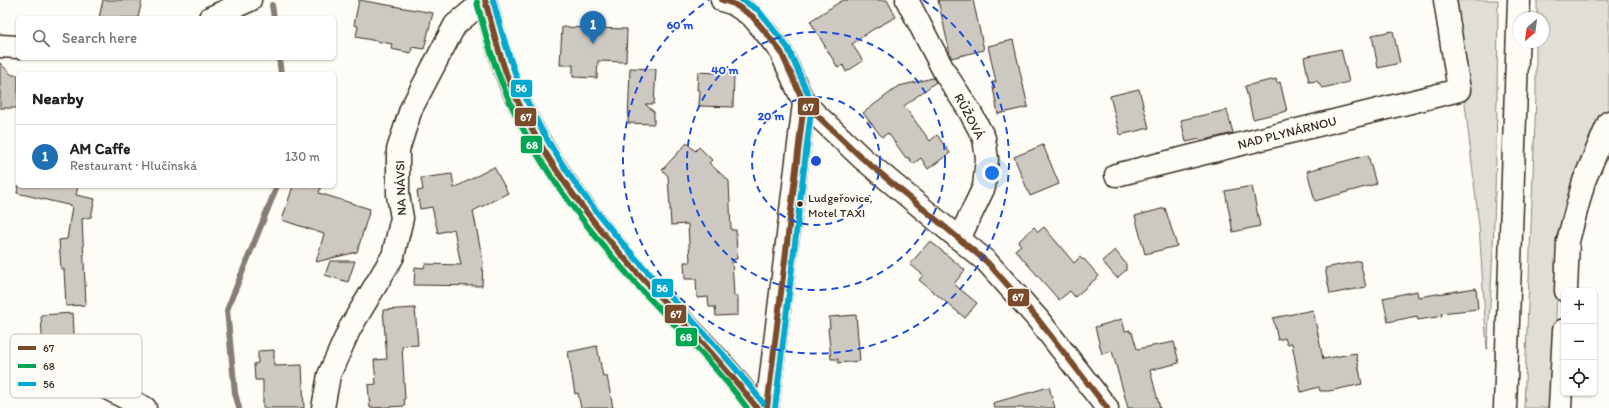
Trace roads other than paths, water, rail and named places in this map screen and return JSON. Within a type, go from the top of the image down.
[{"type":"street","points":[[214,16],[250,0]]},
{"type":"street","points":[[496,0],[484,0],[497,44],[514,92],[538,140],[567,187],[626,260],[734,378],[757,408]]},
{"type":"street","name":"NA NÁVSI","points":[[323,408],[329,375],[350,328],[393,256],[402,218],[398,195],[398,150],[411,109],[455,24],[484,0]]},
{"type":"street","points":[[722,0],[734,4],[752,16],[767,34],[781,52],[804,103],[862,158],[987,262],[1037,318],[1107,408]]},
{"type":"street","name":"RŮŽOVÁ","points":[[907,0],[945,73],[969,110],[984,138],[988,159],[984,187],[959,239]]},
{"type":"street","name":"NAD PLYNÁRNOU","points":[[1116,175],[1459,90],[1445,0]]},
{"type":"street","points":[[1505,408],[1519,0]]},
{"type":"street","points":[[0,46],[16,47]]},
{"type":"street","points":[[767,408],[804,103]]},
{"type":"street","points":[[1566,288],[1568,241],[1584,181],[1609,122]]},
{"type":"street","points":[[1560,408],[1562,360]]},
{"type":"street","points":[[126,398],[145,408]]},
{"type":"waterway","points":[[272,5],[274,16]]},
{"type":"waterway","points":[[279,60],[281,72]]},
{"type":"waterway","points":[[239,408],[235,393],[227,310],[276,188]]},
{"type":"place","name":"AM Caffe","points":[[593,44]]},
{"type":"place","name":"Ludgeřovice, Motel TAXI","points":[[800,204]]}]
